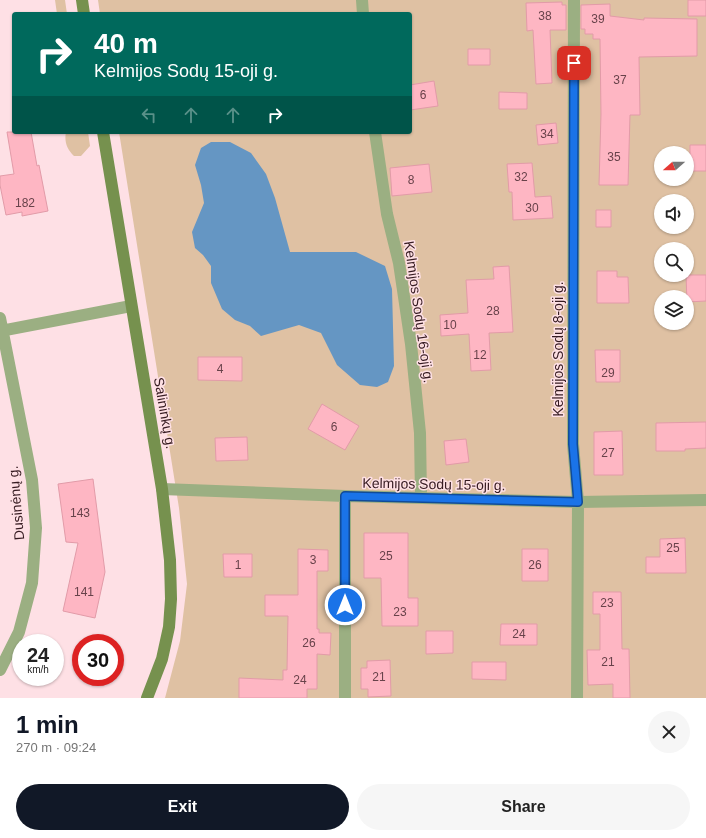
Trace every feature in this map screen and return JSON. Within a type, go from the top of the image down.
[{"type":"main road","points":[[82,0],[84,12]]},
{"type":"main road","name":"Salininkų g.","points":[[103,134],[162,489],[170,560],[171,599],[169,626],[162,659],[148,698]]},
{"type":"street","points":[[362,0],[363,12]]},
{"type":"street","name":"Kelmijos Sodų 8-oji g.","points":[[574,0],[573,444],[578,502],[577,698]]},
{"type":"street","name":"Kelmijos Sodų 16-oji g.","points":[[375,134],[387,214],[399,263],[411,344],[420,433],[421,498]]},
{"type":"street","points":[[1,330],[131,306]]},
{"type":"street","name":"Dusinėnų g.","points":[[0,318],[1,330],[32,480],[36,528],[32,583],[19,632],[0,670]]},
{"type":"street","name":"Kelmijos Sodų 15-oji g.","points":[[162,489],[345,496],[578,502],[706,500]]},
{"type":"street","points":[[345,496],[345,698]]},
{"type":"shaded area","points":[[55,0],[65,0],[67,12],[57,12]]},
{"type":"shaded area","points":[[98,0],[706,0],[706,698],[165,698],[180,641],[187,584],[179,508],[119,134],[412,134],[412,12],[100,12]]},
{"type":"shaded area","points":[[66,134],[88,134],[90,146],[81,156],[74,156],[67,145]]},
{"type":"water","points":[[211,142],[230,142],[251,153],[266,174],[275,198],[290,252],[356,252],[385,266],[392,289],[394,366],[388,382],[377,387],[360,385],[337,365],[321,333],[299,325],[261,336],[250,326],[235,320],[222,309],[211,283],[211,266],[203,255],[195,248],[192,232],[204,203],[201,185],[195,165],[201,148]]},
{"type":"building","points":[[688,0],[706,0],[706,16],[688,16]]},
{"type":"building","points":[[562,2],[562,5],[566,5],[566,30],[550,30],[552,83],[536,84],[533,30],[527,31],[526,3]]},
{"type":"building","points":[[610,4],[610,16],[644,20],[644,18],[697,19],[697,56],[639,57],[640,115],[630,115],[628,185],[599,185],[601,114],[600,39],[593,39],[593,34],[585,34],[585,29],[581,29],[581,5]]},
{"type":"building","points":[[468,49],[490,49],[490,65],[468,65]]},
{"type":"building","points":[[434,81],[438,106],[412,110],[412,85]]},
{"type":"building","points":[[499,92],[527,93],[527,109],[499,109]]},
{"type":"building","points":[[556,123],[558,143],[538,145],[536,125]]},
{"type":"building","points":[[7,132],[12,132],[12,134],[31,134],[37,166],[39,165],[48,211],[22,216],[22,212],[6,215],[0,185],[0,176],[14,174]]},
{"type":"building","points":[[706,145],[706,171],[694,171],[694,146],[690,146]]},
{"type":"building","points":[[532,163],[535,197],[551,196],[553,218],[513,220],[512,192],[509,192],[507,164]]},
{"type":"building","points":[[429,164],[432,192],[392,196],[390,168]]},
{"type":"building","points":[[596,210],[611,210],[611,227],[596,227]]},
{"type":"building","points":[[509,266],[513,332],[489,333],[491,370],[471,371],[469,334],[441,336],[440,315],[468,313],[466,280],[494,279],[493,267]]},
{"type":"building","points":[[597,271],[617,271],[617,277],[628,277],[629,303],[597,303]]},
{"type":"building","points":[[694,275],[706,275],[706,301],[694,302],[694,290],[687,290],[686,282],[694,282]]},
{"type":"building","points":[[595,350],[620,350],[620,382],[596,382]]},
{"type":"building","points":[[198,357],[242,357],[242,381],[198,380]]},
{"type":"building","points":[[322,404],[359,426],[345,450],[308,429]]},
{"type":"building","points":[[706,422],[706,448],[685,449],[685,451],[656,451],[656,423]]},
{"type":"building","points":[[622,431],[623,475],[594,475],[594,432]]},
{"type":"building","points":[[247,437],[248,460],[216,461],[215,438]]},
{"type":"building","points":[[466,439],[469,462],[446,465],[444,441]]},
{"type":"building","points":[[93,479],[105,572],[95,618],[63,611],[78,543],[66,542],[58,484]]},
{"type":"building","points":[[364,533],[408,533],[408,598],[418,598],[418,626],[382,626],[381,578],[364,578]]},
{"type":"building","points":[[685,538],[686,573],[646,573],[646,557],[660,557],[660,539]]},
{"type":"building","points":[[298,549],[328,550],[328,571],[317,571],[317,629],[319,629],[319,633],[331,633],[330,655],[317,654],[317,689],[307,689],[307,698],[239,698],[239,678],[283,680],[283,670],[287,670],[288,616],[265,616],[265,595],[298,595]]},
{"type":"building","points":[[522,549],[548,549],[548,581],[522,581]]},
{"type":"building","points":[[223,554],[252,554],[252,577],[224,577]]},
{"type":"building","points":[[593,592],[621,592],[622,649],[629,649],[630,698],[613,698],[613,684],[588,685],[587,650],[600,650],[600,614],[593,614]]},
{"type":"building","points":[[501,624],[537,624],[537,645],[500,645]]},
{"type":"building","points":[[426,631],[453,631],[453,653],[426,654]]},
{"type":"building","points":[[390,660],[391,696],[368,697],[368,689],[361,689],[361,668],[367,668],[367,661]]},
{"type":"building","points":[[472,662],[506,662],[506,680],[472,679]]},
{"type":"route","points":[[345,605],[345,496],[578,502],[573,444],[574,63]]}]
